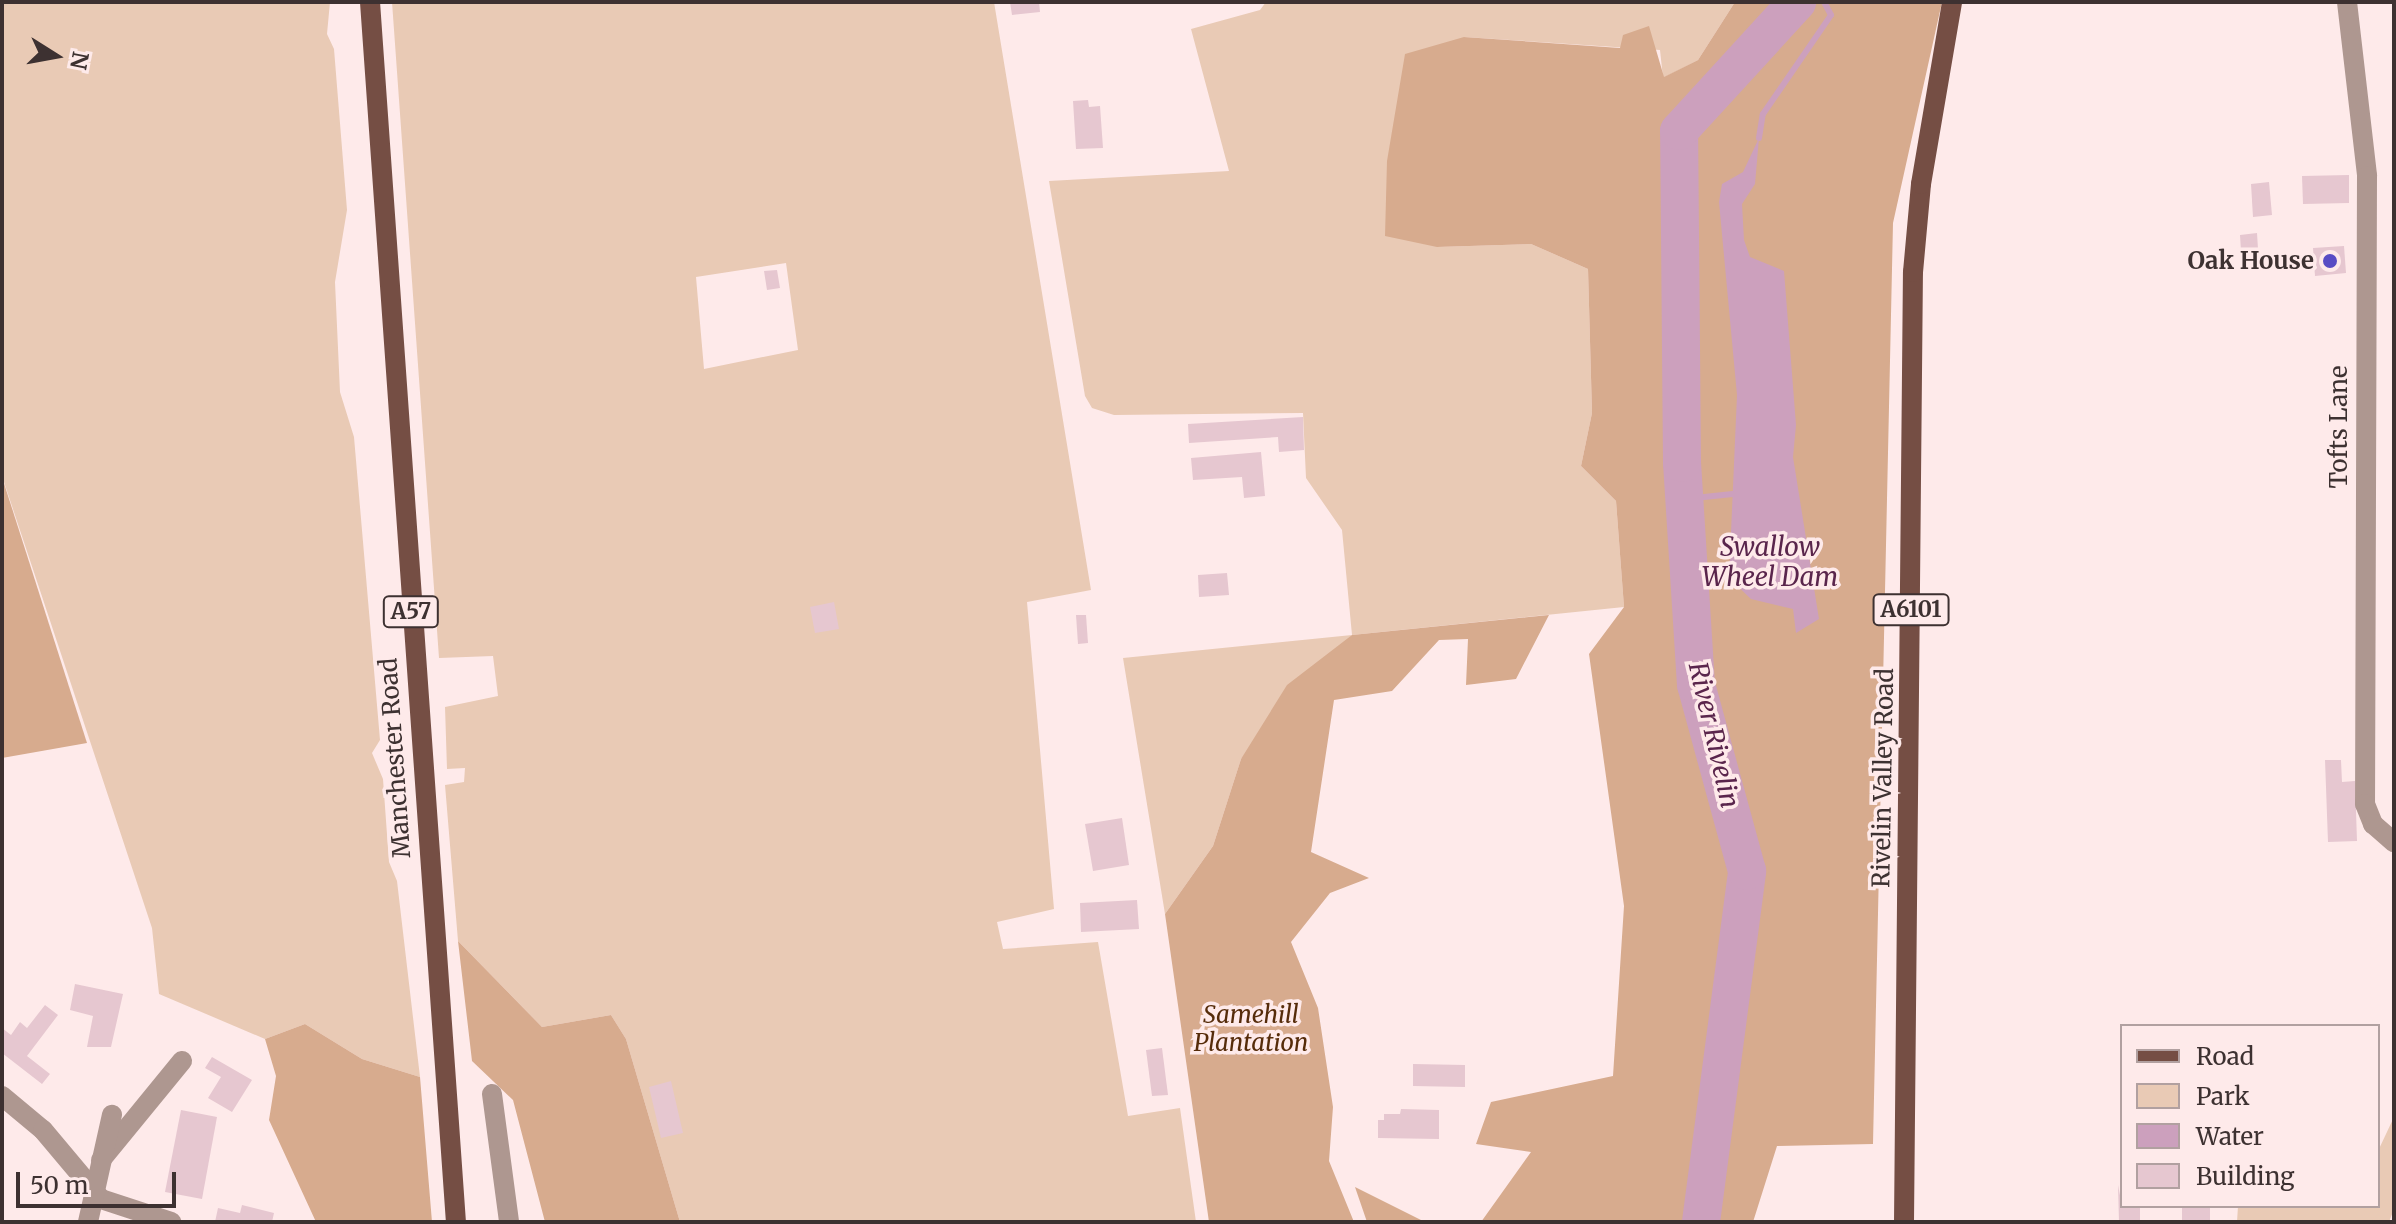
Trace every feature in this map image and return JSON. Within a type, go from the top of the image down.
[{"type":"main road","name":"Manchester Road","points":[[370,2],[456,1222]]},
{"type":"main road","name":"Rivelin Valley Road","points":[[1904,1222],[1913,272],[1921,184],[1952,2]]},
{"type":"street","name":"Tofts Lane","points":[[2347,2],[2367,176],[2365,804],[2373,824],[2394,842]]},
{"type":"street","points":[[101,1160],[182,1061]]},
{"type":"street","points":[[492,1094],[509,1222]]},
{"type":"street","points":[[2,1096],[43,1130],[110,1205],[171,1222]]},
{"type":"street","points":[[88,1222],[112,1115]]},
{"type":"green space","points":[[2,2],[330,2],[327,34],[334,49],[347,210],[335,282],[340,392],[354,437],[380,740],[372,753],[383,779],[389,862],[397,881],[420,1077],[362,1059],[305,1024],[265,1039],[159,994],[152,928],[2,476]]},
{"type":"green space","points":[[392,2],[994,2],[1091,590],[1027,602],[1054,909],[997,922],[1003,949],[1098,942],[1128,1116],[1180,1108],[1196,1222],[680,1222],[626,1039],[611,1015],[542,1027],[458,941],[445,785],[464,782],[465,768],[447,769],[445,707],[498,696],[493,656],[439,658]],"holes":[[[786,263],[798,350],[704,369],[696,277]]]},
{"type":"green space","points":[[1266,2],[1735,2],[1698,60],[1663,78],[1660,50],[1464,37],[1437,247],[1531,244],[1588,269],[1592,413],[1581,466],[1616,501],[1624,607],[1352,635],[1342,530],[1306,478],[1303,413],[1114,415],[1092,408],[1085,396],[1049,181],[1229,171],[1191,29],[1260,10]]},
{"type":"green space","points":[[1735,2],[1942,2],[1893,223],[1873,1144],[1777,1146],[1753,1222],[1481,1222],[1531,1152],[1476,1144],[1491,1102],[1613,1076],[1624,906],[1589,654],[1624,607],[1616,501],[1581,466],[1592,413],[1588,269],[1531,244],[1437,247],[1385,236],[1387,161],[1405,54],[1464,37],[1620,48],[1623,35],[1649,26],[1664,77],[1698,60]]},
{"type":"green space","points":[[2,477],[87,743],[2,758]]},
{"type":"green space","name":"Samehill Plantation","points":[[1549,615],[1516,679],[1466,685],[1468,639],[1439,640],[1392,691],[1334,700],[1311,852],[1369,878],[1330,893],[1291,942],[1318,1008],[1333,1107],[1329,1161],[1354,1222],[1209,1222],[1165,914],[1213,846],[1241,759],[1287,685],[1352,635]]},
{"type":"green space","points":[[1352,635],[1241,759],[1213,846],[1165,914],[1123,658]]},
{"type":"green space","points":[[458,941],[542,1027],[611,1015],[626,1039],[680,1222],[545,1222],[513,1100],[472,1061]]},
{"type":"green space","points":[[305,1024],[362,1059],[420,1077],[432,1222],[316,1222],[269,1120],[276,1076],[265,1039]]},
{"type":"green space","points":[[2394,1117],[2394,1209],[2389,1222],[2237,1222],[2238,1208],[2380,1208],[2380,1147]]},
{"type":"green space","points":[[1355,1187],[1425,1222],[1367,1222]]},
{"type":"water","name":"Swallow Wheel Dam","points":[[1759,138],[1755,184],[1742,204],[1744,240],[1750,257],[1784,271],[1796,425],[1793,457],[1819,619],[1796,633],[1793,609],[1751,599],[1729,578],[1737,395],[1719,202],[1722,184],[1743,172]]},
{"type":"building","points":[[1010,2],[1039,2],[1040,12],[1012,15]]},
{"type":"building","points":[[1088,100],[1089,107],[1100,106],[1103,148],[1076,149],[1073,101]]},
{"type":"building","points":[[2349,175],[2349,203],[2303,204],[2302,176]]},
{"type":"building","points":[[2269,182],[2272,215],[2253,217],[2251,184]]},
{"type":"building","points":[[2257,233],[2259,265],[2242,267],[2240,235]]},
{"type":"building","name":"Oak House","points":[[2344,246],[2346,273],[2315,276],[2313,248]]},
{"type":"building","points":[[777,270],[780,288],[767,290],[764,271]]},
{"type":"building","points":[[1303,417],[1304,450],[1279,452],[1278,437],[1189,443],[1188,424]]},
{"type":"building","points":[[1261,452],[1265,496],[1244,498],[1242,477],[1193,480],[1191,458]]},
{"type":"building","points":[[1227,573],[1229,595],[1199,597],[1198,575]]},
{"type":"building","points":[[834,602],[839,629],[815,633],[810,607]]},
{"type":"building","points":[[1076,615],[1086,615],[1088,643],[1078,644]]},
{"type":"building","points":[[2325,760],[2341,760],[2342,782],[2355,781],[2357,841],[2328,842]]},
{"type":"building","points":[[1122,818],[1129,865],[1093,871],[1085,824]]},
{"type":"building","points":[[1137,900],[1139,929],[1081,932],[1080,903]]},
{"type":"building","points":[[75,984],[123,994],[111,1047],[87,1047],[93,1016],[70,1010]]},
{"type":"building","points":[[45,1005],[58,1015],[27,1056],[50,1074],[42,1084],[2,1053],[2,1028],[11,1035],[20,1022],[27,1028]]},
{"type":"building","points":[[1162,1048],[1168,1095],[1152,1096],[1146,1050]]},
{"type":"building","points":[[212,1057],[252,1080],[232,1112],[208,1098],[221,1077],[205,1068]]},
{"type":"building","points":[[1413,1064],[1465,1065],[1465,1087],[1413,1086]]},
{"type":"building","points":[[671,1081],[683,1133],[661,1138],[649,1087]]},
{"type":"building","points":[[1401,1109],[1439,1110],[1439,1139],[1378,1138],[1378,1120],[1384,1120],[1384,1114],[1400,1114]]},
{"type":"building","points":[[181,1110],[217,1117],[202,1199],[165,1192]]},
{"type":"building","points":[[2118,1185],[2120,1208],[2140,1208],[2140,1222],[2119,1222]]},
{"type":"building","points":[[242,1205],[274,1213],[272,1222],[215,1222],[218,1208],[240,1213]]},
{"type":"building","points":[[2182,1208],[2210,1208],[2210,1222],[2182,1222]]},
{"type":"waterway","name":"River Rivelin","points":[[1701,1222],[1747,871],[1696,685],[1682,463],[1679,131],[1797,2]]},
{"type":"waterway","points":[[1759,138],[1763,114],[1831,15],[1824,2]]},
{"type":"waterway","points":[[1685,499],[1733,494]]},
{"type":"place","name":"Oak House","points":[[2330,261]]}]
